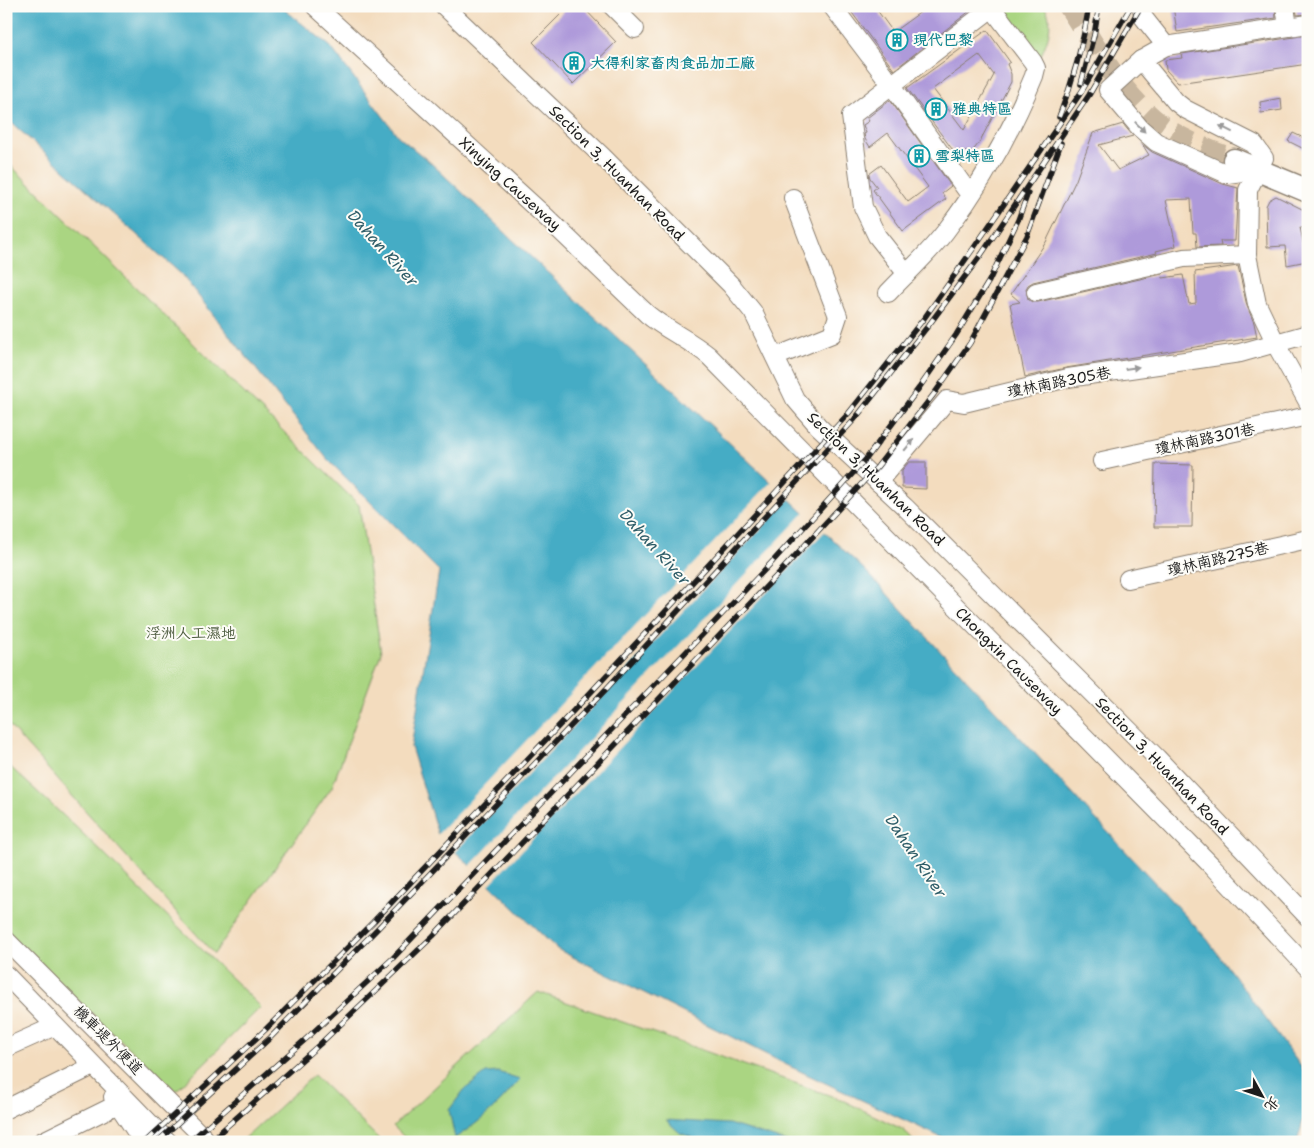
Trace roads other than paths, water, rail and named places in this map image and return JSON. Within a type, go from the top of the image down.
[{"type":"main road","points":[[1235,154],[1261,164],[1308,176]]},
{"type":"main road","points":[[1261,164],[1308,191]]},
{"type":"street","name":"Xinying Causeway","points":[[315,6],[547,218],[647,314],[659,324],[699,347],[709,356]]},
{"type":"street","name":"Section 3, Huanhan Road","points":[[445,6],[603,156],[731,285],[753,312],[795,399],[819,428],[905,507],[1157,758],[1308,917]]},
{"type":"street","points":[[612,6],[635,29]]},
{"type":"street","points":[[832,6],[892,84],[970,195]]},
{"type":"street","points":[[1142,6],[1144,17],[1166,46]]},
{"type":"street","points":[[1285,6],[1288,27]]},
{"type":"street","points":[[888,293],[906,274],[945,232],[1000,150],[1025,97],[1036,68],[993,7],[851,116],[864,207],[877,236],[906,274]]},
{"type":"street","points":[[1261,164],[1227,174],[1156,142],[1140,128],[1108,90],[1141,60],[1166,46],[1308,24]]},
{"type":"street","points":[[1141,60],[1176,102],[1185,109],[1254,144],[1261,164],[1248,190],[1247,255],[1257,304],[1308,402]]},
{"type":"street","points":[[775,357],[832,334],[838,316],[793,198]]},
{"type":"street","points":[[1036,292],[1184,258],[1247,255]]},
{"type":"street","points":[[1276,342],[1308,334]]},
{"type":"street","name":"瓊林南路305巷","points":[[878,482],[947,400],[964,403],[1068,378],[1240,353],[1276,342]]},
{"type":"street","name":"Chongxin Causeway","points":[[709,356],[1212,866],[1308,968]]},
{"type":"street","name":"瓊林南路301巷","points":[[1102,461],[1308,416]]},
{"type":"street","name":"瓊林南路275巷","points":[[1128,579],[1308,539]]},
{"type":"street","name":"機車堤外便道","points":[[6,940],[208,1142]]},
{"type":"street","points":[[9,982],[55,1026],[168,1142]]},
{"type":"street","points":[[6,1048],[55,1026]]},
{"type":"street","points":[[92,1066],[143,1142]]},
{"type":"street","points":[[6,1109],[92,1066]]},
{"type":"street","points":[[41,1142],[118,1104]]},
{"type":"water","name":"Dahan River","points":[[6,6],[280,6],[330,46],[398,136],[432,164],[866,571],[1207,939],[1308,1076],[1308,1104],[1297,1142],[951,1142],[789,1066],[557,949],[438,835],[411,747],[439,571],[328,460],[181,274],[6,118]]},
{"type":"water","points":[[498,1072],[520,1079],[490,1112],[455,1138],[449,1110],[464,1090],[486,1073]]},
{"type":"water","points":[[666,1120],[729,1124],[787,1142],[703,1142],[680,1133]]},
{"type":"tunnel","points":[[1069,6],[1109,68],[1144,111],[1176,135],[1234,160]]},
{"type":"railway","points":[[1059,117],[1077,62],[1089,6]]},
{"type":"railway","points":[[1081,84],[1094,35],[1099,6]]},
{"type":"railway","points":[[145,1142],[265,1030],[373,922],[592,691],[848,414],[925,317],[973,249],[1082,91],[1131,6]]},
{"type":"railway","points":[[157,1142],[271,1037],[378,928],[608,687],[854,420],[981,255],[1089,95],[1141,6]]},
{"type":"railway","points":[[209,1142],[320,1044],[433,936],[782,570],[877,467],[934,394],[970,343],[1027,236],[1061,143]]},
{"type":"railway","points":[[189,1142],[307,1038],[393,958],[773,561],[866,459],[956,335],[989,281],[1018,220],[1028,193]]},
{"type":"place","name":"現代巴黎","points":[[897,40]]},
{"type":"place","name":"大得利家畜肉食品加工廠","points":[[574,63]]},
{"type":"place","name":"雅典特區","points":[[936,109]]},
{"type":"place","name":"雪梨特區","points":[[919,156]]},
{"type":"park label","name":"浮洲人工濕地","points":[[191,633]]}]
